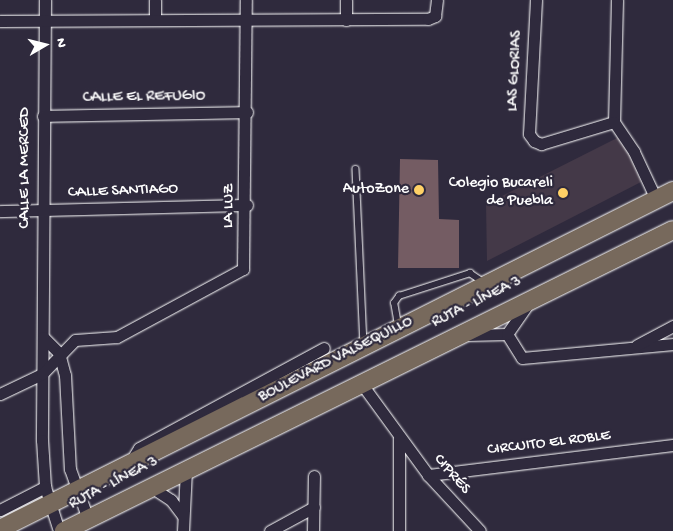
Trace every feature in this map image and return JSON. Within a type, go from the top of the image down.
[{"type":"main road","name":"BOULEVARD VALSEQUILLO","points":[[0,529],[79,493],[213,416],[364,346],[486,284],[664,198],[673,190]]},
{"type":"main road","name":"BOULEVARD VALSEQUILLO","points":[[58,530],[151,487],[673,230]]},
{"type":"street","name":"CALLE LA MERCED","points":[[45,0],[42,21],[44,337],[42,374],[45,487],[58,530]]},
{"type":"street","points":[[155,0],[155,20]]},
{"type":"street","name":"LA LUZ","points":[[60,354],[75,340],[117,337],[240,273],[245,264],[247,205],[246,0]]},
{"type":"street","points":[[346,0],[346,20]]},
{"type":"street","points":[[0,21],[346,20],[435,16],[437,0]]},
{"type":"street","name":"LAS GLORIAS","points":[[536,0],[530,134],[534,141],[541,144],[614,122]]},
{"type":"street","points":[[617,0],[614,122],[664,198]]},
{"type":"street","name":"CALLE EL REFUGIO","points":[[42,116],[247,112]]},
{"type":"street","name":"CALLE SANTIAGO","points":[[0,211],[247,205]]},
{"type":"street","points":[[507,334],[532,298]]},
{"type":"street","points":[[631,348],[673,326]]},
{"type":"street","points":[[460,335],[507,334]]},
{"type":"street","points":[[507,334],[522,358],[673,344]]},
{"type":"street","points":[[44,337],[60,354],[65,376],[70,469],[87,516]]},
{"type":"street","points":[[213,416],[324,348]]},
{"type":"street","points":[[0,394],[42,374],[60,354]]},
{"type":"street","name":"CIPRÉS","points":[[361,383],[399,438],[428,475],[480,531]]},
{"type":"street","points":[[399,438],[399,531]]},
{"type":"street","name":"CIRCUITO EL ROBLE","points":[[428,475],[673,445]]},
{"type":"street","points":[[183,531],[186,469]]},
{"type":"street","points":[[313,531],[314,476]]},
{"type":"street","points":[[0,510],[45,487]]},
{"type":"street","points":[[151,487],[171,500],[183,516]]},
{"type":"street","points":[[270,531],[314,507]]},
{"type":"lane","points":[[356,169],[364,346]]},
{"type":"lane","points":[[79,493],[664,198]]},
{"type":"lane","name":"RUTA - LÍNEA 3","points":[[87,516],[673,222]]},
{"type":"lane","points":[[398,329],[394,303],[400,296],[470,273],[486,284]]},
{"type":"lane","points":[[12,531],[51,507]]},
{"type":"shaded area","name":"Colegio Bucareli de Puebla","points":[[621,136],[641,182],[487,261],[486,204]]},
{"type":"building","name":"AutoZone","points":[[400,159],[438,160],[439,219],[459,220],[459,268],[398,268]]},
{"type":"place","name":"AutoZone","points":[[419,190]]},
{"type":"place","name":"Colegio Bucareli de Puebla","points":[[563,193]]}]
